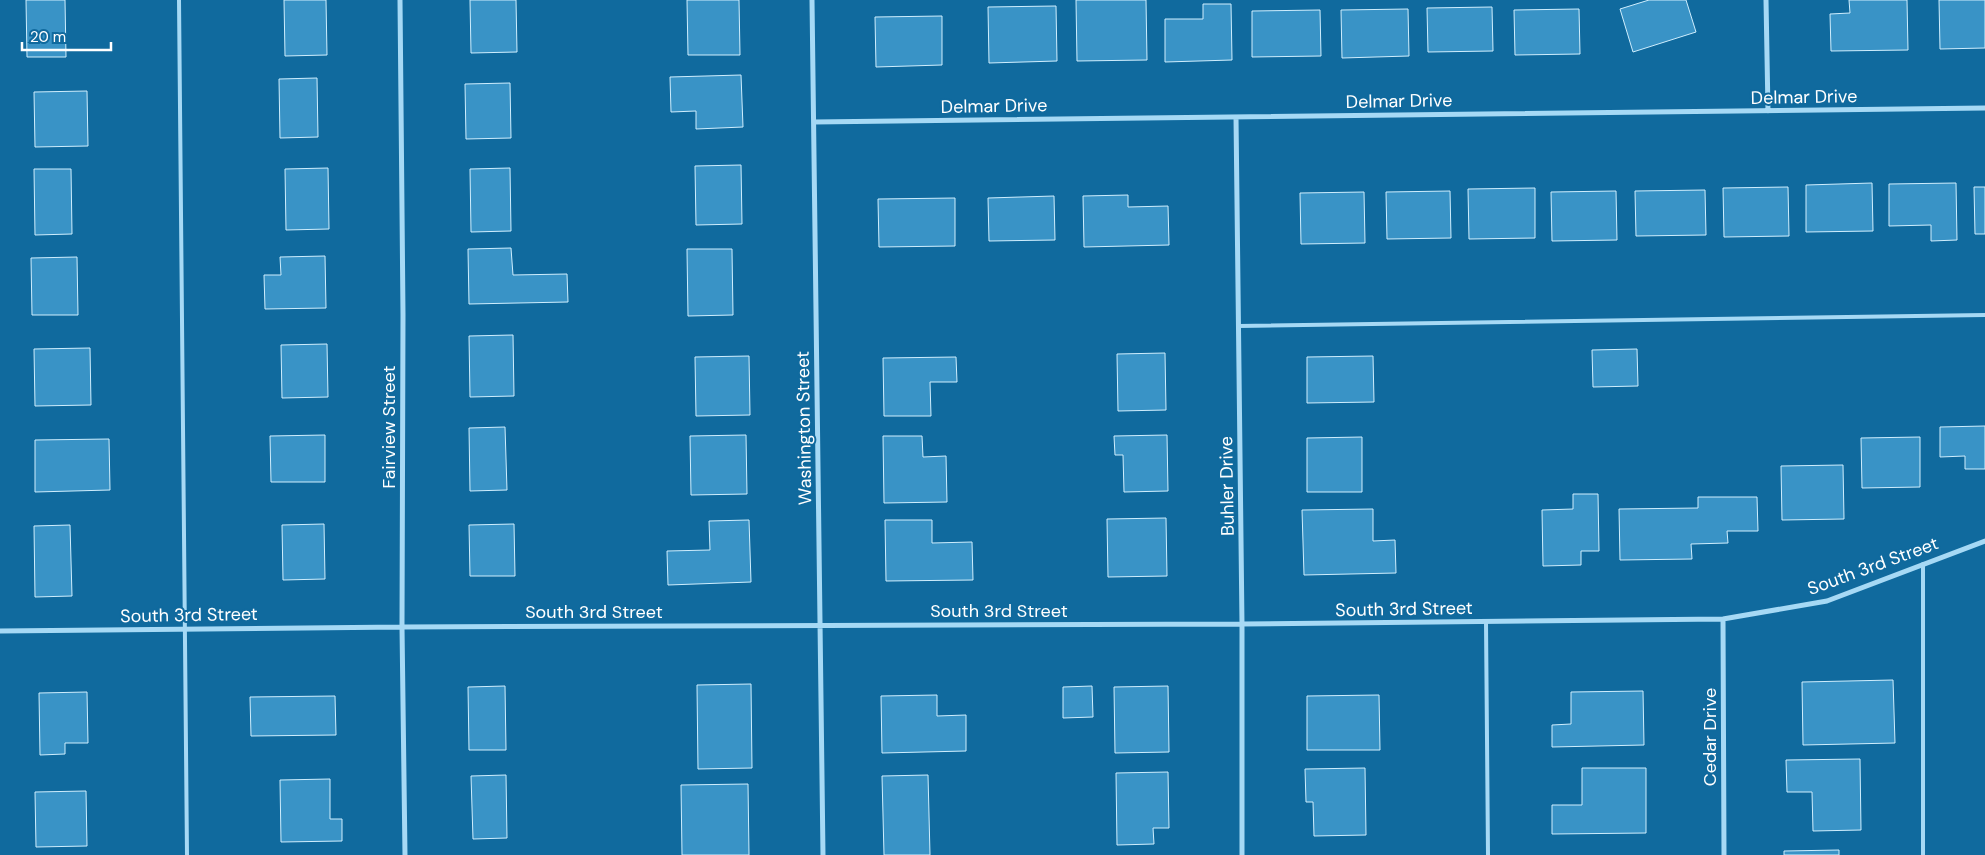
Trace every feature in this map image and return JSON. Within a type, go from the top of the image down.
[{"type":"street","name":"Fairview Street","points":[[400,0],[403,315],[402,627],[405,855]]},
{"type":"street","name":"Washington Street","points":[[812,0],[823,855]]},
{"type":"street","points":[[1766,0],[1768,111]]},
{"type":"street","name":"Delmar Drive","points":[[814,122],[1985,108]]},
{"type":"street","name":"Buhler Drive","points":[[1236,117],[1242,624],[1242,855]]},
{"type":"street","name":"South 3rd Street","points":[[0,631],[402,627],[1242,624],[1723,619],[1827,601],[1985,541]]},
{"type":"street","name":"Cedar Drive","points":[[1723,619],[1724,855]]},
{"type":"lane","points":[[179,0],[187,855]]},
{"type":"lane","points":[[1239,326],[1985,315]]},
{"type":"lane","points":[[1923,564],[1923,855]]},
{"type":"lane","points":[[1486,622],[1488,855]]},
{"type":"building","points":[[26,0],[65,0],[66,57],[27,57]]},
{"type":"building","points":[[284,0],[326,0],[327,55],[285,56]]},
{"type":"building","points":[[470,0],[516,0],[517,52],[471,53]]},
{"type":"building","points":[[687,0],[739,0],[740,55],[688,55]]},
{"type":"building","points":[[1076,0],[1146,0],[1147,60],[1077,61]]},
{"type":"building","points":[[1649,0],[1686,0],[1696,32],[1633,52],[1620,9]]},
{"type":"building","points":[[1849,0],[1907,0],[1908,50],[1831,51],[1830,14],[1850,13]]},
{"type":"building","points":[[1939,0],[1985,0],[1985,48],[1940,49]]},
{"type":"building","points":[[1203,4],[1231,4],[1232,60],[1165,62],[1165,19],[1203,19]]},
{"type":"building","points":[[1056,6],[1057,61],[989,63],[988,7]]},
{"type":"building","points":[[1492,7],[1493,51],[1428,52],[1427,8]]},
{"type":"building","points":[[1408,9],[1409,56],[1342,58],[1341,10]]},
{"type":"building","points":[[1579,9],[1580,54],[1515,55],[1514,10]]},
{"type":"building","points":[[1320,10],[1321,56],[1252,57],[1252,11]]},
{"type":"building","points":[[942,16],[942,65],[876,67],[875,17]]},
{"type":"building","points":[[741,75],[743,127],[696,129],[696,111],[671,112],[670,77]]},
{"type":"building","points":[[317,78],[318,137],[280,138],[279,79]]},
{"type":"building","points":[[510,83],[511,138],[466,139],[465,84]]},
{"type":"building","points":[[87,91],[88,146],[35,147],[34,92]]},
{"type":"building","points":[[741,165],[742,224],[696,225],[695,166]]},
{"type":"building","points":[[328,168],[329,229],[286,230],[285,169]]},
{"type":"building","points":[[510,168],[511,231],[471,232],[470,169]]},
{"type":"building","points":[[34,169],[71,169],[72,234],[35,235]]},
{"type":"building","points":[[1872,183],[1873,231],[1806,232],[1806,185]]},
{"type":"building","points":[[1956,183],[1957,240],[1931,241],[1931,225],[1889,226],[1889,184]]},
{"type":"building","points":[[1788,187],[1789,236],[1724,237],[1723,188]]},
{"type":"building","points":[[1974,187],[1985,187],[1985,234],[1975,234]]},
{"type":"building","points":[[1535,188],[1535,238],[1469,239],[1468,189]]},
{"type":"building","points":[[1705,190],[1706,235],[1636,236],[1635,191]]},
{"type":"building","points":[[1450,191],[1451,238],[1387,239],[1386,192]]},
{"type":"building","points":[[1616,191],[1617,240],[1552,241],[1551,192]]},
{"type":"building","points":[[1364,192],[1365,243],[1301,244],[1300,193]]},
{"type":"building","points":[[1128,195],[1128,207],[1168,206],[1169,245],[1084,247],[1083,196]]},
{"type":"building","points":[[1054,196],[1055,240],[989,241],[988,198]]},
{"type":"building","points":[[955,198],[955,246],[879,247],[878,199]]},
{"type":"building","points":[[511,248],[513,275],[567,274],[568,302],[469,304],[468,249]]},
{"type":"building","points":[[687,249],[732,249],[733,315],[688,316]]},
{"type":"building","points":[[325,256],[326,308],[265,309],[264,275],[281,275],[280,257]]},
{"type":"building","points":[[77,257],[78,315],[32,315],[31,258]]},
{"type":"building","points":[[513,335],[514,396],[470,397],[469,336]]},
{"type":"building","points":[[327,344],[328,397],[282,398],[281,345]]},
{"type":"building","points":[[90,348],[91,405],[35,406],[34,349]]},
{"type":"building","points":[[1637,349],[1638,386],[1593,387],[1592,350]]},
{"type":"building","points":[[1165,353],[1166,410],[1118,411],[1117,354]]},
{"type":"building","points":[[749,356],[750,415],[696,416],[695,357]]},
{"type":"building","points":[[1373,356],[1374,402],[1307,403],[1307,357]]},
{"type":"building","points":[[956,357],[957,382],[930,382],[931,416],[884,416],[883,358]]},
{"type":"building","points":[[1985,426],[1985,469],[1965,469],[1965,456],[1940,457],[1940,427]]},
{"type":"building","points":[[505,427],[507,490],[470,491],[469,428]]},
{"type":"building","points":[[325,435],[325,482],[271,482],[270,436]]},
{"type":"building","points":[[746,435],[747,494],[691,495],[690,436]]},
{"type":"building","points":[[1167,435],[1168,491],[1124,492],[1123,455],[1115,455],[1114,436]]},
{"type":"building","points":[[883,436],[922,436],[923,457],[946,456],[947,502],[884,503]]},
{"type":"building","points":[[1362,437],[1362,492],[1307,492],[1307,438]]},
{"type":"building","points":[[1920,437],[1920,487],[1862,488],[1861,438]]},
{"type":"building","points":[[109,439],[110,490],[35,492],[35,440]]},
{"type":"building","points":[[1843,465],[1844,519],[1782,520],[1781,466]]},
{"type":"building","points":[[1573,494],[1598,494],[1599,551],[1581,551],[1581,565],[1543,566],[1542,510],[1573,509]]},
{"type":"building","points":[[1698,497],[1757,497],[1758,531],[1727,531],[1728,543],[1691,544],[1692,559],[1620,560],[1619,509],[1698,508]]},
{"type":"building","points":[[1373,509],[1373,541],[1395,540],[1396,573],[1304,575],[1302,510]]},
{"type":"building","points":[[1166,518],[1167,576],[1108,577],[1107,519]]},
{"type":"building","points":[[749,520],[751,582],[668,585],[667,551],[710,550],[709,521]]},
{"type":"building","points":[[885,520],[932,520],[932,543],[972,542],[973,580],[886,581]]},
{"type":"building","points":[[324,524],[325,579],[283,580],[282,525]]},
{"type":"building","points":[[514,524],[515,576],[470,576],[469,525]]},
{"type":"building","points":[[70,525],[72,596],[35,597],[34,526]]},
{"type":"building","points":[[1893,680],[1895,743],[1803,745],[1802,682]]},
{"type":"building","points":[[751,684],[752,768],[698,769],[697,685]]},
{"type":"building","points":[[505,686],[506,750],[469,750],[468,687]]},
{"type":"building","points":[[1092,686],[1093,717],[1063,718],[1063,687]]},
{"type":"building","points":[[1168,686],[1169,752],[1115,753],[1114,687]]},
{"type":"building","points":[[1643,691],[1644,745],[1552,747],[1552,725],[1571,724],[1571,692]]},
{"type":"building","points":[[87,692],[88,743],[65,743],[65,754],[40,755],[39,693]]},
{"type":"building","points":[[937,695],[937,716],[966,715],[966,751],[882,753],[881,696]]},
{"type":"building","points":[[1379,695],[1380,750],[1307,750],[1307,696]]},
{"type":"building","points":[[335,696],[336,735],[251,736],[250,697]]},
{"type":"building","points":[[1860,759],[1861,830],[1813,831],[1812,792],[1787,792],[1786,760]]},
{"type":"building","points":[[1365,768],[1366,835],[1314,836],[1313,802],[1306,802],[1305,769]]},
{"type":"building","points":[[1582,768],[1646,768],[1646,833],[1552,834],[1552,805],[1582,805]]},
{"type":"building","points":[[1168,772],[1169,828],[1153,828],[1154,844],[1117,845],[1116,773]]},
{"type":"building","points":[[506,775],[507,838],[473,839],[471,776]]},
{"type":"building","points":[[928,775],[930,855],[884,855],[882,776]]},
{"type":"building","points":[[330,779],[330,819],[342,819],[342,841],[281,842],[280,780]]},
{"type":"building","points":[[748,784],[749,855],[682,855],[681,785]]},
{"type":"building","points":[[86,791],[87,846],[36,847],[35,792]]},
{"type":"building","points":[[1839,850],[1839,855],[1784,855],[1784,851]]}]
